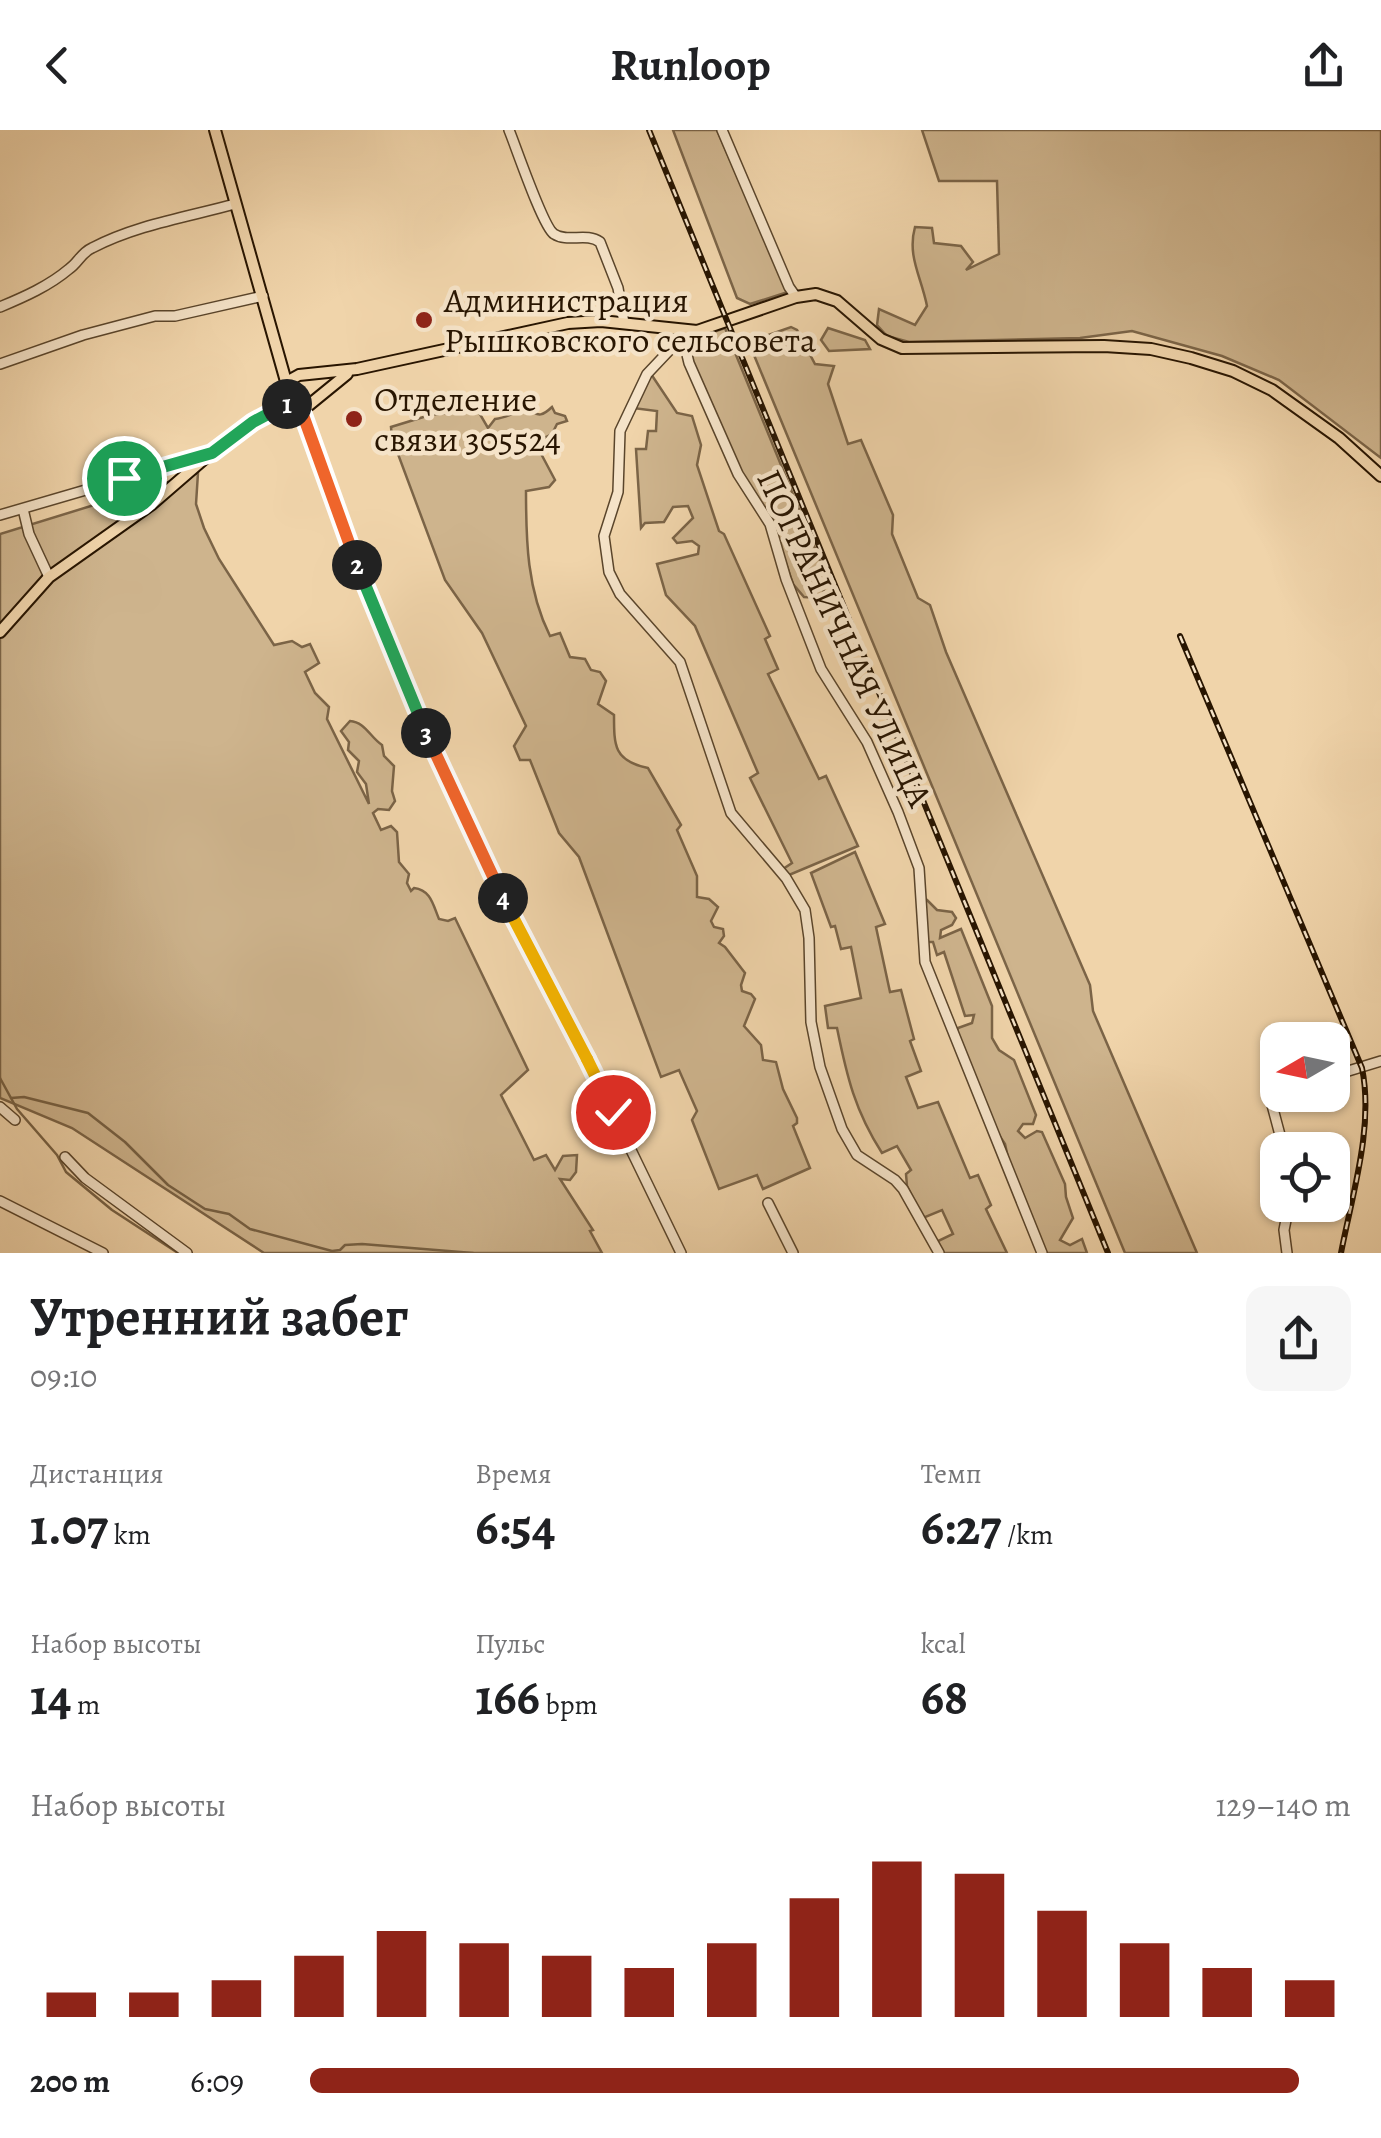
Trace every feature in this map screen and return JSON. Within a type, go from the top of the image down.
[{"type":"main road","points":[[215,130],[280,353],[289,398],[295,404]]},
{"type":"main road","points":[[0,632],[48,576],[152,504],[238,432],[276,408],[285,399],[293,378],[358,369],[552,325],[624,324],[682,334],[816,294],[848,308],[880,339],[902,348],[1104,346],[1151,349],[1192,358],[1272,390],[1340,438],[1381,476]]},
{"type":"main road","points":[[280,353],[289,368],[318,383],[313,402]]},
{"type":"main road","points":[[276,408],[313,402],[340,377],[358,369]]},
{"type":"street","points":[[509,130],[545,226],[559,237],[588,236],[600,242],[611,266],[624,324]]},
{"type":"street","points":[[722,130],[788,288],[796,297]]},
{"type":"street","points":[[0,307],[32,294],[73,267],[84,252],[114,238],[235,204]]},
{"type":"street","points":[[0,364],[83,335],[155,316],[174,316],[263,296]]},
{"type":"street","points":[[682,334],[647,374],[620,431],[618,492],[604,536],[609,572],[620,594],[680,662],[731,812],[786,878],[805,910],[811,1022],[824,1081],[842,1130],[856,1155],[903,1189],[939,1253]]},
{"type":"street","name":"ПОГРАНИЧНАЯ УЛИЦА","points":[[682,334],[689,362],[738,474],[770,524],[786,579],[821,668],[867,742],[917,862],[925,962],[1042,1253]]},
{"type":"street","points":[[304,420],[313,402]]},
{"type":"street","points":[[295,404],[374,609],[433,748],[491,875],[600,1084],[681,1253]]},
{"type":"street","points":[[0,515],[212,453]]},
{"type":"street","points":[[23,509],[48,576]]},
{"type":"street","points":[[1350,1070],[1381,1060]]},
{"type":"street","points":[[0,1106],[14,1120]]},
{"type":"street","points":[[65,1157],[85,1178],[188,1253]]},
{"type":"street","points":[[0,1201],[104,1253]]},
{"type":"street","points":[[768,1202],[794,1253]]},
{"type":"street","points":[[1286,1222],[1287,1253]]},
{"type":"shaded area","points":[[673,130],[717,130],[788,292],[750,304],[737,298]]},
{"type":"shaded area","points":[[922,130],[1381,130],[1381,458],[1279,380],[1222,356],[1132,331],[1080,338],[909,342],[887,336],[877,325],[879,309],[915,325],[927,306],[914,257],[915,227],[932,228],[934,243],[961,246],[973,262],[966,270],[999,254],[997,181],[939,181]]},
{"type":"shaded area","points":[[791,327],[797,330],[815,364],[834,366],[828,384],[848,444],[861,440],[893,515],[892,534],[918,598],[930,605],[946,652],[1090,985],[1093,1011],[1197,1253],[1125,1253],[754,355],[769,347],[768,335]]},
{"type":"shaded area","points":[[725,328],[830,585],[821,598],[804,597],[793,584],[771,520],[741,472],[690,358],[688,348],[692,339]]},
{"type":"shaded area","points":[[828,328],[865,340],[870,349],[829,351],[821,340]]},
{"type":"shaded area","points":[[651,374],[677,413],[692,416],[701,445],[697,465],[719,531],[724,534],[770,636],[765,639],[778,669],[768,674],[819,779],[826,776],[858,846],[789,875],[783,869],[792,863],[750,778],[758,773],[695,626],[666,595],[657,564],[698,554],[699,546],[692,541],[677,543],[673,538],[693,518],[688,506],[673,507],[664,522],[645,523],[641,528],[636,449],[646,449],[648,431],[656,431],[657,411],[633,408]]},
{"type":"shaded area","points":[[552,407],[567,421],[557,424],[552,434],[538,441],[555,480],[549,487],[526,491],[532,583],[550,636],[560,633],[570,657],[585,659],[591,670],[600,672],[606,681],[598,704],[614,715],[618,750],[628,761],[648,768],[681,825],[677,830],[697,876],[697,897],[709,899],[718,907],[711,921],[714,927],[723,929],[719,943],[745,973],[742,991],[755,999],[744,1026],[761,1045],[763,1060],[776,1062],[797,1118],[793,1126],[810,1168],[763,1189],[757,1175],[719,1189],[692,1120],[697,1111],[679,1070],[661,1077],[579,857],[559,833],[530,760],[520,760],[514,746],[526,726],[482,633],[445,580],[392,438],[391,427],[430,415],[477,409],[488,428],[495,419],[526,410],[542,414]]},
{"type":"shaded area","points":[[198,473],[196,504],[204,528],[219,559],[274,645],[292,641],[302,647],[310,644],[319,663],[305,672],[315,693],[329,707],[327,719],[369,804],[366,784],[357,772],[359,761],[348,750],[349,742],[341,731],[350,721],[360,724],[382,745],[384,756],[394,766],[395,801],[389,810],[378,809],[373,813],[381,830],[391,826],[397,832],[399,862],[409,874],[407,883],[411,891],[420,889],[428,895],[439,919],[455,918],[528,1070],[501,1095],[534,1160],[546,1155],[555,1170],[563,1156],[577,1155],[576,1172],[570,1180],[560,1179],[593,1230],[590,1231],[602,1253],[264,1253],[72,1128],[0,1098],[0,534]]},
{"type":"shaded area","points":[[855,852],[885,924],[876,927],[890,992],[901,990],[914,1039],[910,1041],[921,1071],[906,1077],[918,1108],[938,1102],[970,1178],[978,1175],[991,1205],[986,1209],[1007,1253],[943,1253],[936,1242],[953,1234],[942,1210],[923,1218],[907,1186],[906,1174],[911,1170],[897,1146],[882,1153],[853,1093],[837,1028],[828,1028],[825,1006],[861,998],[851,947],[841,949],[811,873]]},
{"type":"shaded area","points":[[927,900],[937,910],[952,912],[956,918],[941,930],[940,938],[961,929],[992,1006],[992,1038],[999,1050],[1014,1060],[1036,1115],[1033,1124],[1023,1124],[1018,1131],[1025,1138],[1042,1132],[1065,1184],[1073,1218],[1060,1240],[1070,1245],[1082,1239],[1087,1253],[1045,1253],[957,1031],[972,1023],[974,1015],[965,1016],[944,952],[937,955],[933,942],[927,942]]},
{"type":"waterway","points":[[0,1078],[17,1109],[57,1155],[66,1172],[112,1210],[178,1253]]},
{"type":"waterway","points":[[11,1098],[24,1097],[88,1113],[125,1142],[168,1185],[205,1209],[229,1214],[250,1229],[332,1251],[362,1244],[473,1253]]},
{"type":"railway","points":[[649,130],[1108,1253]]},
{"type":"railway","points":[[1180,636],[1362,1068],[1364,1137],[1341,1253]]},
{"type":"place","name":"Администрация Рышковского сельсовета","points":[[424,320]]},
{"type":"place","name":"Отделение связи 305524","points":[[354,419]]},
{"type":"route","points":[[124,478],[212,453],[276,408],[297,406],[374,609],[433,748],[491,875],[613,1112]]}]
